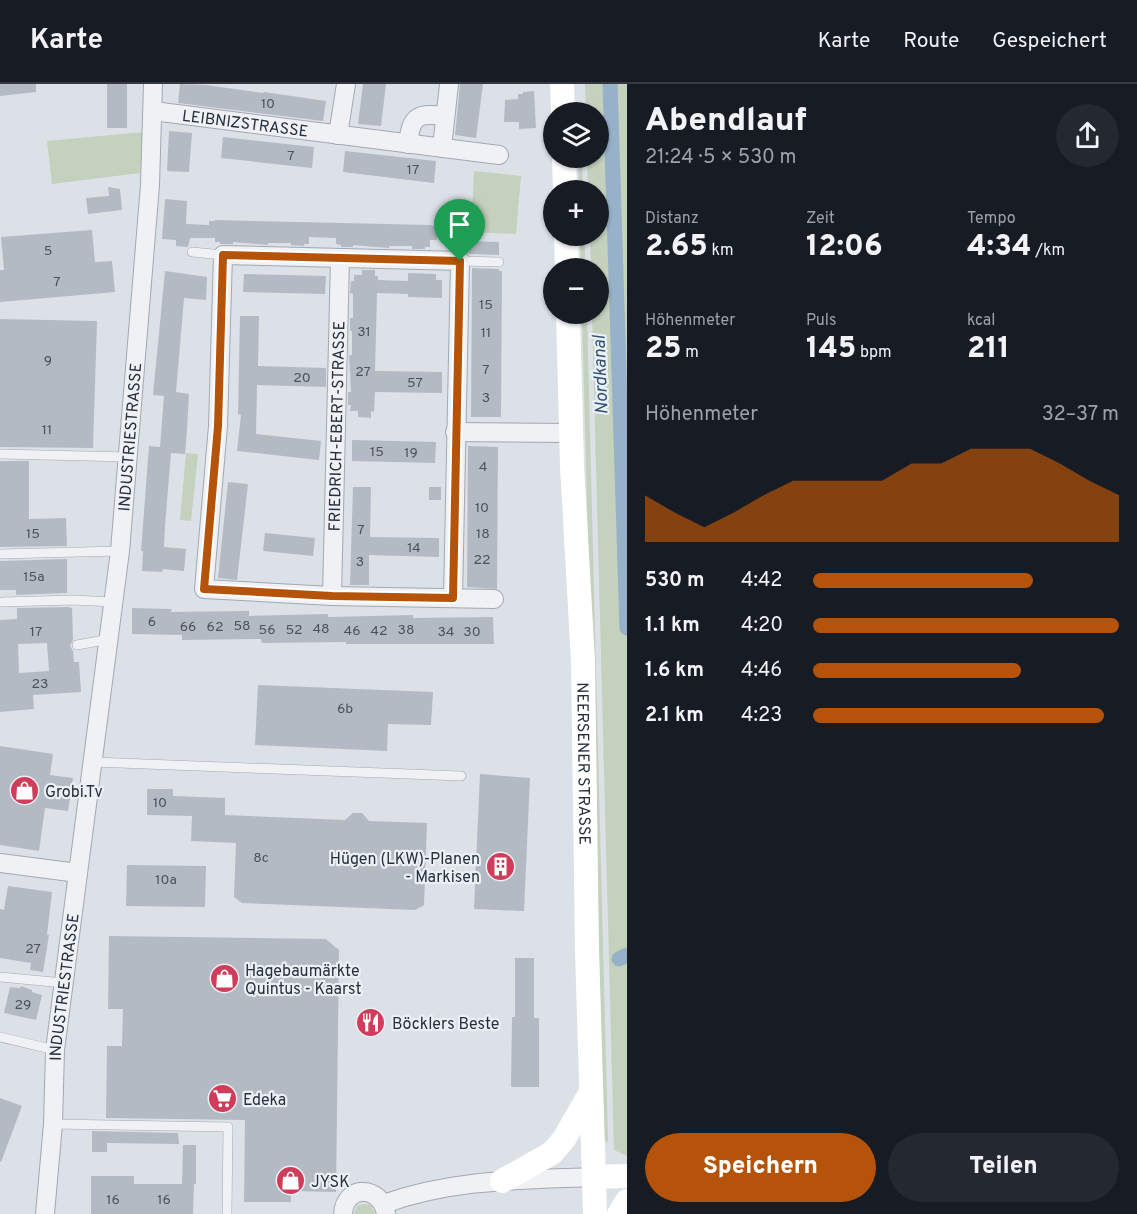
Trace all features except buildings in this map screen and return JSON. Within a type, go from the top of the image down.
[{"type":"main road","points":[[562,84],[563,102]]},
{"type":"main road","name":"NEERSENER STRASSE","points":[[568,324],[571,433],[583,661],[595,1214]]},
{"type":"main road","points":[[502,1181],[552,1153],[568,1132],[591,1092]]},
{"type":"main road","points":[[594,1177],[627,1176]]},
{"type":"street","name":"INDUSTRIESTRASSE","points":[[45,1214],[53,1124],[55,1050],[120,551],[150,195],[153,84]]},
{"type":"street","points":[[338,135],[346,84]]},
{"type":"street","points":[[441,148],[448,84]]},
{"type":"street","name":"LEIBNIZSTRASSE","points":[[153,111],[499,155]]},
{"type":"street","points":[[408,144],[409,129],[415,119],[427,114],[445,116]]},
{"type":"street","points":[[453,598],[460,261],[223,255],[218,426],[204,589],[332,596],[494,599]]},
{"type":"street","name":"FRIEDRICH-EBERT-STRASSE","points":[[332,596],[340,258]]},
{"type":"street","points":[[455,432],[571,433]]},
{"type":"street","points":[[0,864],[78,873]]},
{"type":"street","points":[[343,1214],[343,1207],[349,1198],[358,1192],[368,1192],[378,1196],[385,1209],[443,1186],[594,1177]]},
{"type":"lane","points":[[192,252],[223,255]]},
{"type":"lane","points":[[460,261],[499,262]]},
{"type":"lane","points":[[0,454],[128,457]]},
{"type":"lane","points":[[0,554],[120,551]]},
{"type":"lane","points":[[2,602],[73,600],[114,602]]},
{"type":"lane","points":[[77,645],[110,639]]},
{"type":"lane","points":[[93,762],[461,777]]},
{"type":"lane","points":[[0,977],[64,982]]},
{"type":"lane","points":[[0,1037],[55,1050]]},
{"type":"lane","points":[[53,1124],[228,1127],[227,1214]]},
{"type":"green space","points":[[585,84],[627,84],[627,1156],[614,1150],[592,324],[609,324],[609,258],[591,258],[590,246],[609,246],[609,180],[588,180],[587,168],[609,168],[609,102],[586,102]]},
{"type":"green space","points":[[144,132],[140,173],[52,184],[47,141]]},
{"type":"green space","points":[[578,168],[582,168],[583,180],[579,180]]},
{"type":"green space","points":[[474,171],[521,176],[516,234],[471,232]]},
{"type":"green space","points":[[580,246],[585,246],[585,258],[581,258]]},
{"type":"green space","points":[[582,324],[587,324],[608,1143],[604,1139]]},
{"type":"green space","points":[[186,453],[198,454],[191,521],[180,520]]},
{"type":"green space","points":[[370,1205],[375,1214],[354,1214],[357,1206]]},
{"type":"waterway","name":"Nordkanal","points":[[610,84],[627,628]]},
{"type":"waterway","points":[[619,959],[627,955]]},
{"type":"place","name":"Grobi.Tv","points":[[24,791]]},
{"type":"place","name":"Hügen (LKW)-Planen - Markisen","points":[[501,867]]},
{"type":"place","name":"Hagebaumärkte Quintus - Kaarst","points":[[224,979]]},
{"type":"place","name":"Böcklers Beste","points":[[371,1023]]},
{"type":"place","name":"Edeka","points":[[222,1099]]},
{"type":"place","name":"JYSK","points":[[290,1181]]},
{"type":"route","points":[[223,255],[460,261],[453,598],[332,596],[204,589],[218,426],[223,255]]}]
